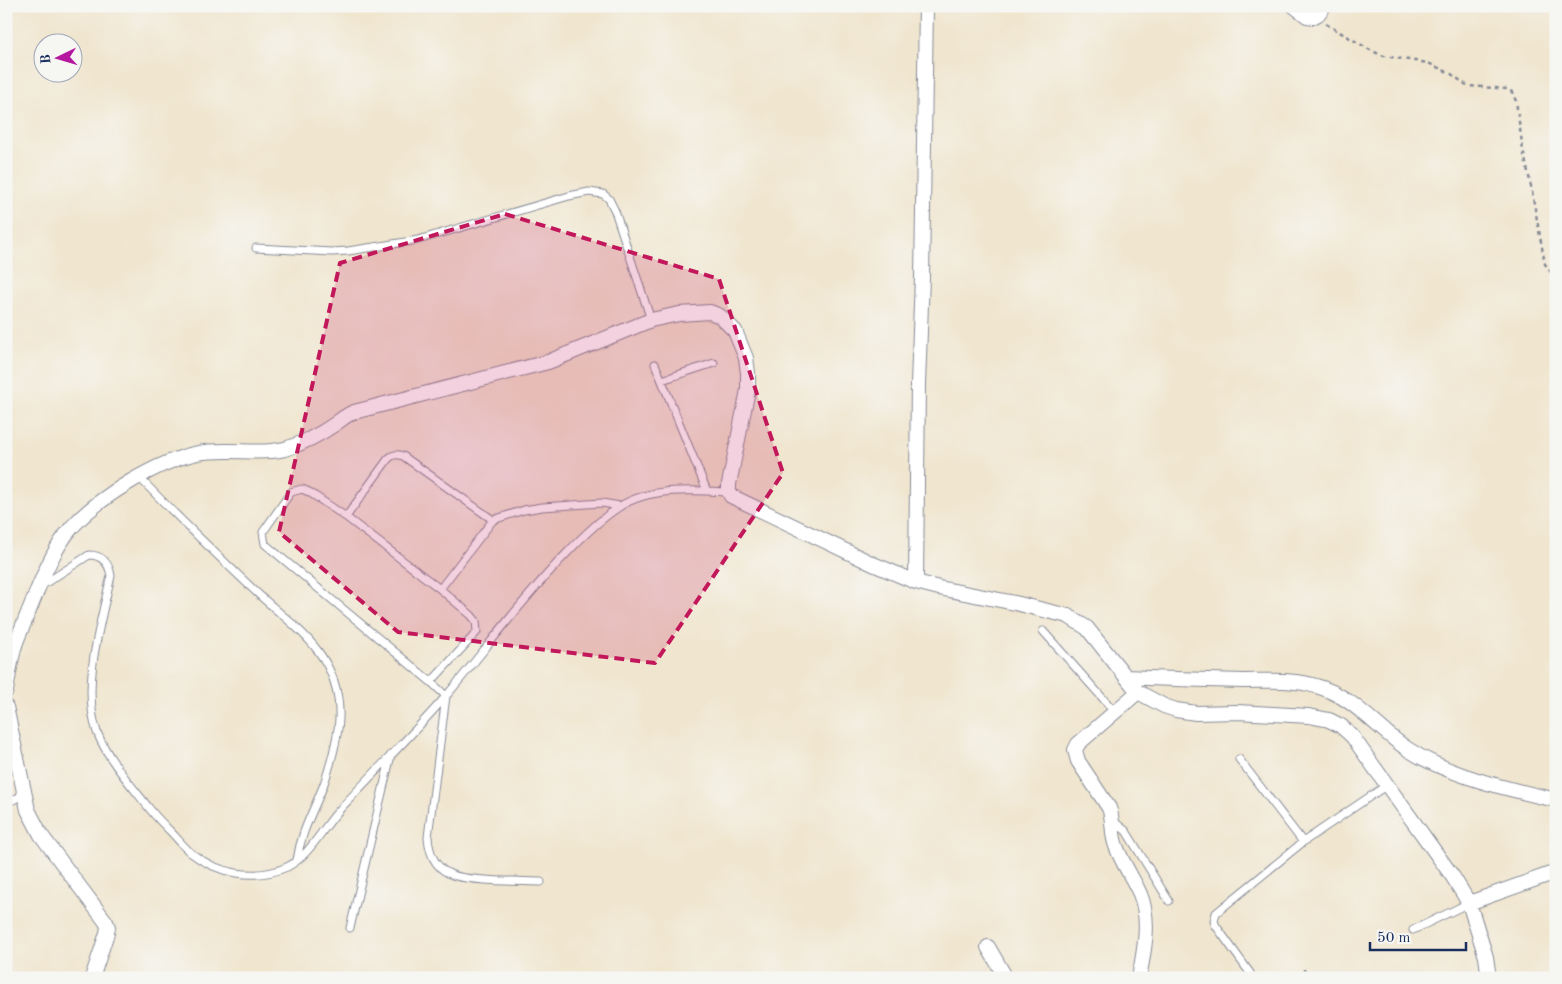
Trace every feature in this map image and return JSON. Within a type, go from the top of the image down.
[{"type":"street","points":[[916,582],[926,6]]},
{"type":"street","points":[[1294,6],[1307,16],[1314,17],[1324,6]]},
{"type":"street","points":[[6,690],[10,651],[52,557],[72,528],[101,502],[139,477],[161,466],[197,453],[211,451],[276,451],[287,448],[347,415],[548,362],[651,320],[679,314],[710,312],[728,322],[735,331],[746,358],[748,390],[729,484],[729,492],[734,498],[873,564],[916,582],[1068,616],[1087,628],[1138,692],[1170,708],[1196,713],[1237,712],[1309,716],[1329,720],[1341,726],[1352,736],[1453,877],[1469,903],[1486,957],[1489,978]]},
{"type":"street","points":[[1127,677],[1287,682],[1316,685],[1356,707],[1408,750],[1429,762],[1468,776],[1556,800]]},
{"type":"street","points":[[1138,692],[1078,744],[1076,750],[1078,761],[1106,803],[1112,820],[1116,846],[1139,893],[1143,906],[1146,942],[1139,978]]},
{"type":"street","points":[[6,707],[28,810],[41,835],[108,927],[92,978]]},
{"type":"street","points":[[1469,903],[1556,872]]},
{"type":"street","points":[[988,946],[1006,978]]},
{"type":"lane","points":[[256,248],[332,252],[418,240],[569,196],[596,192],[603,194],[609,199],[615,211],[651,320]]},
{"type":"lane","points":[[662,380],[714,362]]},
{"type":"lane","points":[[655,364],[707,491]]},
{"type":"lane","points":[[346,517],[388,459],[394,454],[398,454],[494,520]]},
{"type":"lane","points":[[139,477],[180,520],[298,629],[318,651],[331,674],[339,701],[339,721],[323,787],[302,834],[297,860]]},
{"type":"lane","points":[[431,682],[477,632],[472,615],[346,517],[309,492],[302,489],[291,492],[264,532],[265,544],[410,663],[446,696]]},
{"type":"lane","points":[[38,588],[89,555],[96,555],[102,558],[110,569],[111,576],[94,653],[92,682],[94,718],[97,732],[116,765],[152,812],[192,853],[212,865],[235,874],[254,875],[288,866],[297,860],[335,814],[446,696],[545,575],[590,529],[620,506],[637,498],[674,491],[729,492]]},
{"type":"lane","points":[[440,589],[494,520],[524,510],[542,507],[602,503],[620,506]]},
{"type":"lane","points":[[1043,631],[1115,712]]},
{"type":"lane","points":[[446,696],[428,837],[428,848],[433,858],[448,873],[462,877],[542,882]]},
{"type":"lane","points":[[350,928],[391,754]]},
{"type":"lane","points":[[1239,759],[1303,842]]},
{"type":"lane","points":[[1250,973],[1216,926],[1214,917],[1221,908],[1303,842],[1387,785]]},
{"type":"lane","points":[[6,803],[24,795]]},
{"type":"lane","points":[[1112,820],[1126,830],[1169,901]]},
{"type":"lane","points":[[1413,930],[1469,903]]},
{"type":"path","points":[[1314,17],[1384,56],[1428,62],[1450,73],[1465,84],[1507,89],[1512,92],[1516,101],[1523,150],[1545,264],[1556,280]]},
{"type":"path","points":[[1304,969],[1305,978]]},
{"type":"highlighted area","points":[[505,214],[719,279],[783,473],[655,663],[398,632],[279,532],[340,263]]}]
